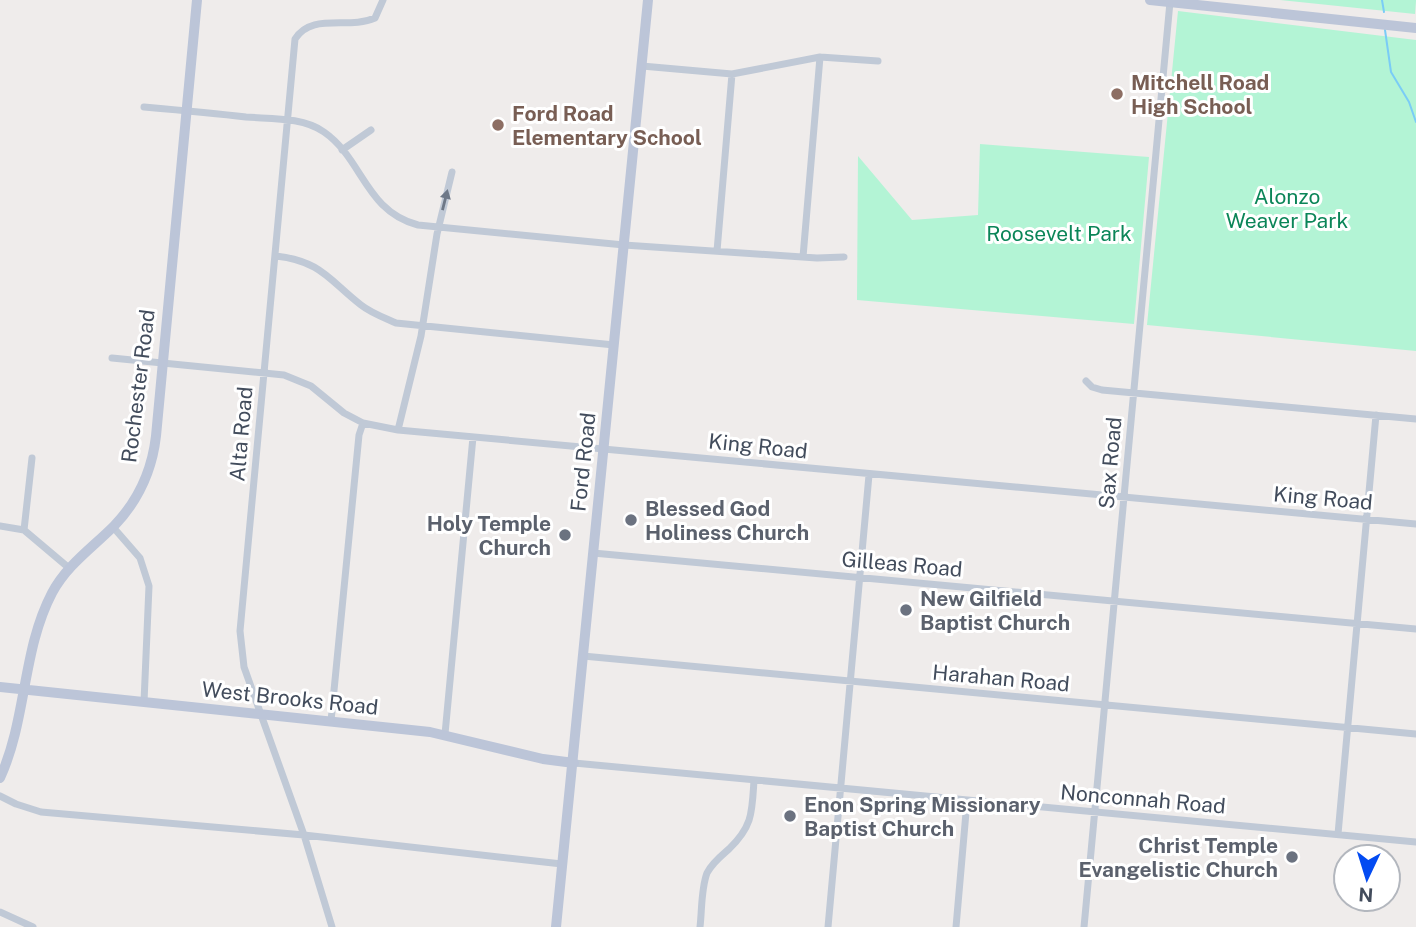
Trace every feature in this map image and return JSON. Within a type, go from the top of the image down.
[{"type":"street","name":"Rochester Road","points":[[0,778],[10,752],[23,689],[46,607],[54,589],[69,568],[113,527],[135,499],[150,466],[155,443],[197,0]]},
{"type":"street","name":"Alta Road","points":[[332,927],[304,835],[244,668],[240,631],[295,39],[300,30],[312,24],[362,24],[375,18],[383,0]]},
{"type":"street","name":"Ford Road","points":[[556,927],[648,0]]},
{"type":"street","points":[[1150,0],[1416,28]]},
{"type":"street","name":"Sax Road","points":[[1084,927],[1170,2]]},
{"type":"street","points":[[642,66],[733,74],[820,57],[878,61]]},
{"type":"street","points":[[803,257],[820,57]]},
{"type":"street","points":[[717,251],[733,74]]},
{"type":"street","points":[[144,107],[288,121],[318,128],[329,135],[342,150],[375,198],[388,211],[413,224],[624,245],[803,257],[844,257]]},
{"type":"street","points":[[342,150],[371,130]]},
{"type":"street","points":[[398,430],[423,327],[438,228],[452,172]]},
{"type":"street","points":[[276,256],[298,259],[314,266],[332,278],[364,308],[396,323],[614,345]]},
{"type":"street","name":"King Road","points":[[112,358],[284,375],[304,382],[344,413],[363,423],[398,430],[1416,524]]},
{"type":"street","points":[[1086,381],[1097,389],[1416,419]]},
{"type":"street","points":[[1338,834],[1376,415]]},
{"type":"street","points":[[331,721],[359,435],[363,423]]},
{"type":"street","points":[[445,734],[474,437]]},
{"type":"street","points":[[24,530],[32,458]]},
{"type":"street","points":[[828,927],[869,475]]},
{"type":"street","points":[[0,526],[24,530],[69,568]]},
{"type":"street","points":[[113,527],[140,558],[149,586],[144,702]]},
{"type":"street","name":"Gilleas Road","points":[[593,553],[1416,629]]},
{"type":"street","name":"Harahan Road","points":[[583,656],[1416,734]]},
{"type":"street","name":"West Brooks Road","points":[[0,687],[445,734],[543,760],[574,763]]},
{"type":"street","name":"Nonconnah Road","points":[[574,763],[1416,842]]},
{"type":"street","points":[[700,927],[706,876],[711,866],[748,827],[752,815],[754,780]]},
{"type":"street","points":[[0,796],[41,812],[304,835],[562,864]]},
{"type":"street","points":[[956,927],[967,800]]},
{"type":"street","points":[[0,912],[33,927]]},
{"type":"green space","points":[[1280,0],[1416,0],[1416,1],[1415,14]]},
{"type":"green space","name":"Alonzo Weaver Park","points":[[1178,11],[1416,40],[1416,351],[1147,325]]},
{"type":"green space","name":"Roosevelt Park","points":[[980,144],[1149,157],[1134,324],[857,300],[858,156],[912,220],[978,215]]},
{"type":"waterway","points":[[1382,0],[1384,12]]},
{"type":"waterway","points":[[1385,30],[1391,72],[1409,102],[1416,122]]},
{"type":"place","name":"Mitchell Road High School","points":[[1117,94]]},
{"type":"place","name":"Ford Road Elementary School","points":[[498,125]]},
{"type":"place","name":"Blessed God Holiness Church","points":[[631,520]]},
{"type":"place","name":"Holy Temple Church","points":[[565,535]]},
{"type":"place","name":"New Gilfield Baptist Church","points":[[906,610]]},
{"type":"place","name":"Enon Spring Missionary Baptist Church","points":[[790,816]]},
{"type":"place","name":"Christ Temple Evangelistic Church","points":[[1292,857]]}]
